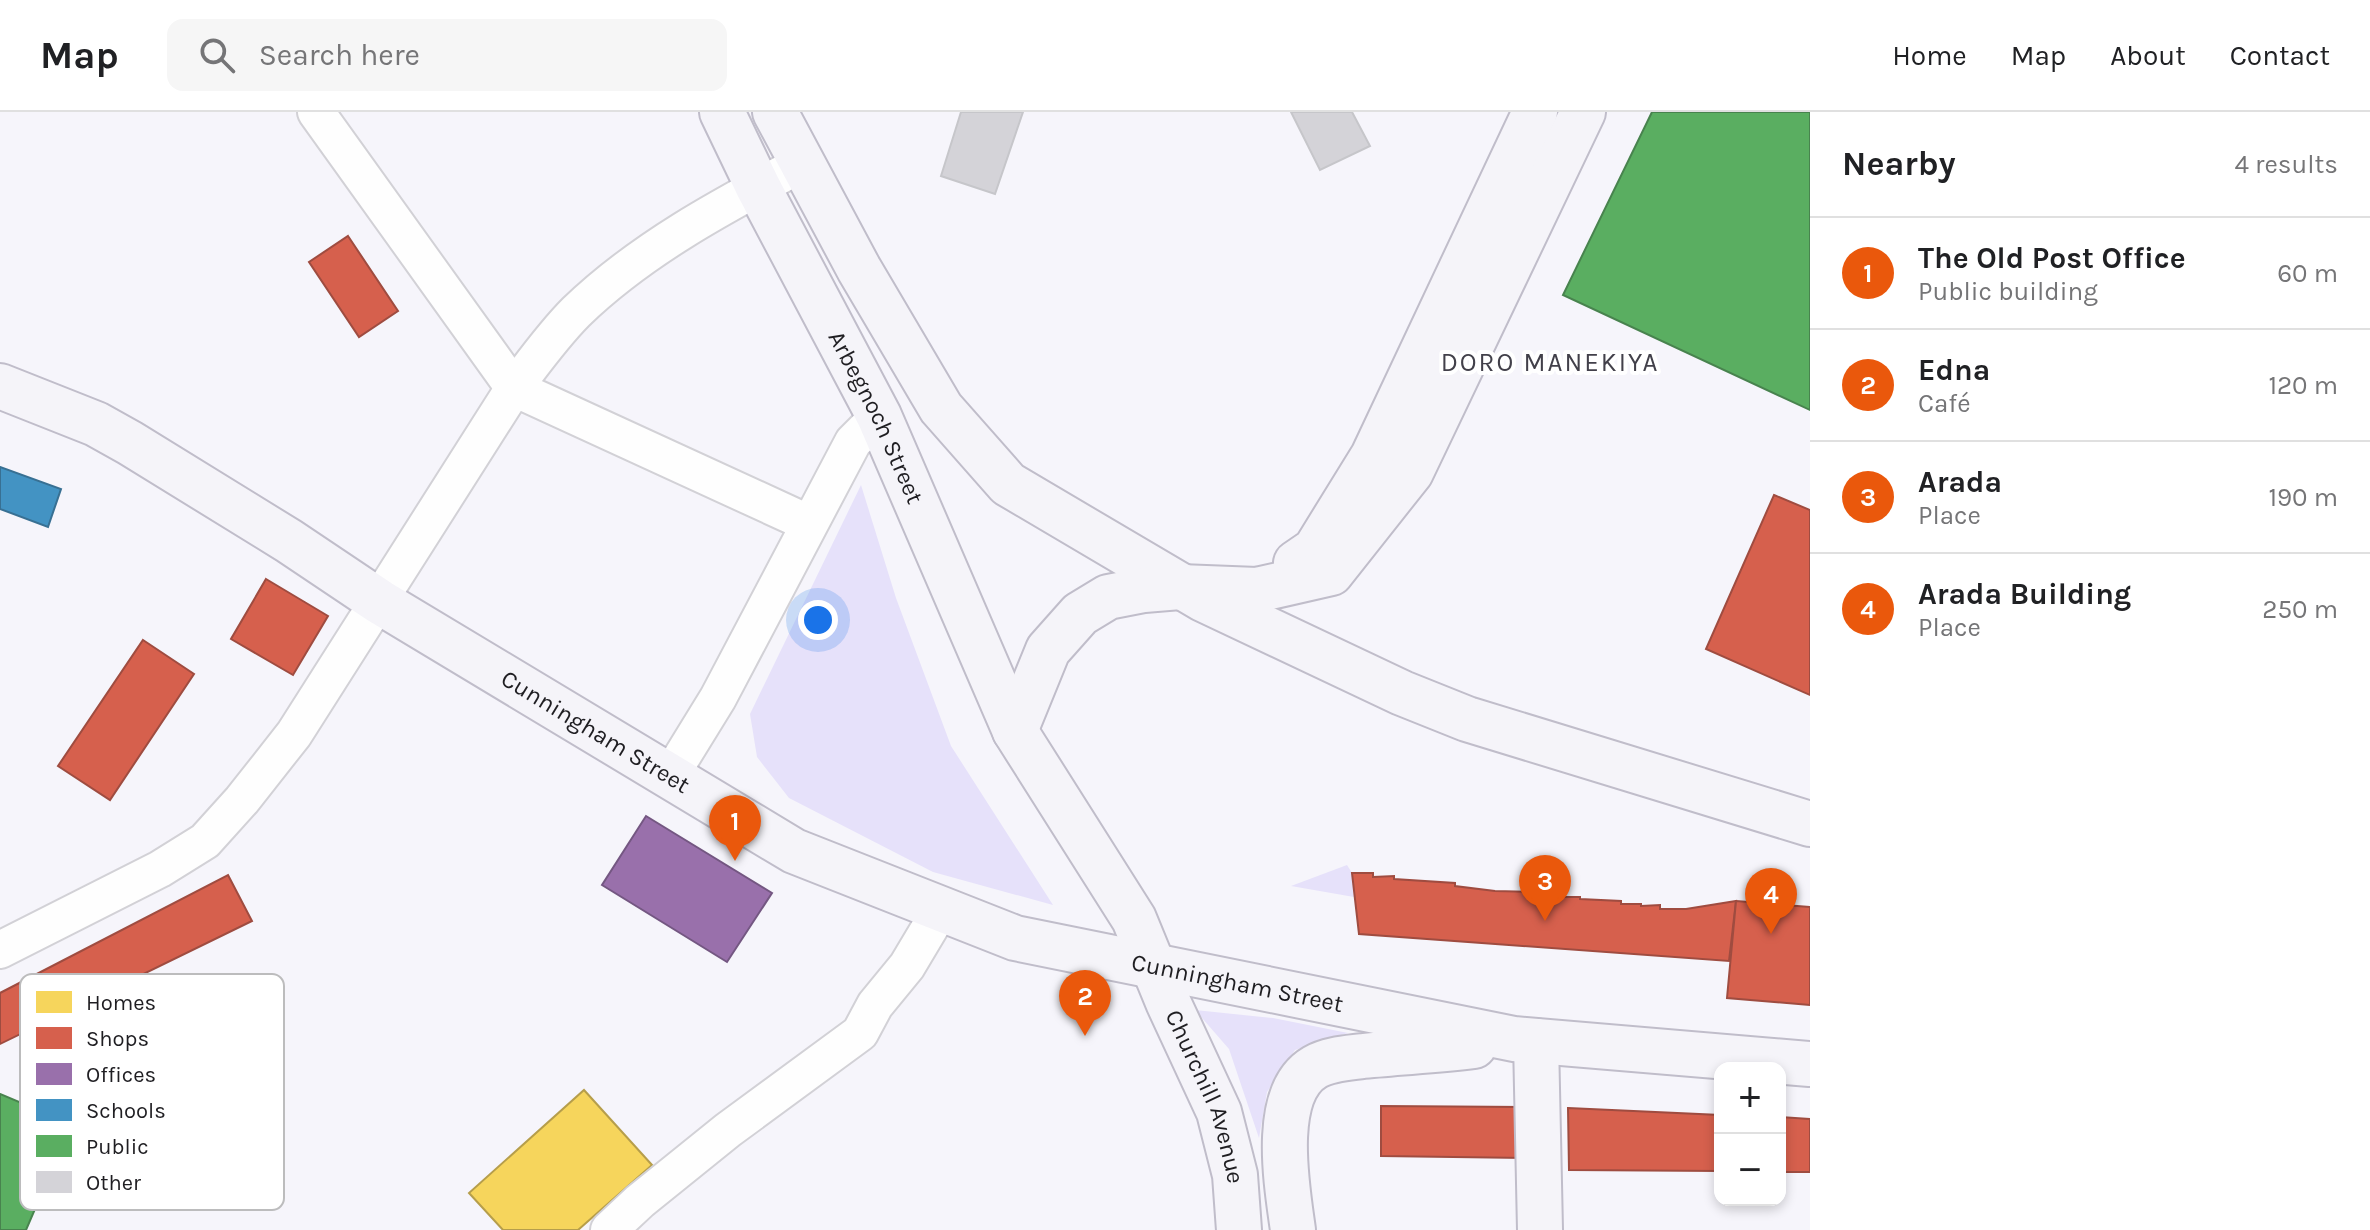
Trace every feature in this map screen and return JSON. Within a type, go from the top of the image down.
[{"type":"main road","name":"Arbegnoch Street","points":[[722,112],[758,187],[879,416],[1015,731],[1134,919],[1155,967]]},
{"type":"main road","points":[[775,112],[859,269],[941,408],[1008,484],[1180,587],[1402,693],[1467,719],[1810,824]]},
{"type":"main road","points":[[1257,590],[1315,550],[1373,456],[1535,112]]},
{"type":"main road","points":[[1015,731],[1048,650],[1080,614],[1108,597],[1180,587],[1257,590],[1331,573],[1411,472],[1583,112]]},
{"type":"main road","name":"Cunningham Street","points":[[0,386],[96,424],[130,443],[289,541],[380,602],[794,851],[1015,938],[1525,1040],[1810,1064]]},
{"type":"main road","name":"Churchill Avenue","points":[[1155,967],[1219,1112],[1235,1175],[1239,1230]]},
{"type":"main road","points":[[1525,1040],[1540,1230]]},
{"type":"main road","name":"Cunningham Street","points":[[1293,1230],[1286,1127],[1290,1101],[1302,1078],[1316,1066],[1342,1059],[1525,1040]]},
{"type":"street","points":[[316,112],[514,388],[808,523]]},
{"type":"street","points":[[0,950],[160,869],[205,841],[294,734],[514,388],[576,313],[623,271],[659,246],[803,163]]},
{"type":"street","points":[[670,776],[718,698],[853,442],[879,416]]},
{"type":"street","points":[[609,1230],[728,1130],[860,1033],[875,1005],[907,966],[941,909]]},
{"type":"shaded area","points":[[861,485],[896,598],[951,746],[1053,905],[933,872],[789,798],[757,757],[750,714]]},
{"type":"shaded area","points":[[1347,865],[1352,873],[1354,897],[1291,886]]},
{"type":"shaded area","points":[[1195,1010],[1273,1018],[1348,1033],[1295,1050],[1267,1092],[1259,1138],[1229,1049]]},
{"type":"building: Homes","points":[[584,1090],[652,1165],[578,1230],[503,1230],[469,1193]]},
{"type":"building: Shops","points":[[348,236],[398,311],[359,337],[309,262]]},
{"type":"building: Shops","points":[[1774,495],[1810,510],[1810,695],[1706,649]]},
{"type":"building: Shops","points":[[266,579],[328,616],[293,675],[231,639]]},
{"type":"building: Shops","points":[[143,640],[194,674],[110,800],[58,766]]},
{"type":"building: Shops","points":[[1352,873],[1455,883],[1455,886],[1495,891],[1538,892],[1539,895],[1621,901],[1621,904],[1660,905],[1660,909],[1686,909],[1736,901],[1729,961],[1359,934]]},
{"type":"building: Shops","points":[[228,875],[252,921],[143,974],[37,974]]},
{"type":"building: Shops","points":[[1736,901],[1810,907],[1810,1005],[1727,998]]},
{"type":"building: Shops","points":[[20,983],[20,1034],[0,1044],[0,993]]},
{"type":"building: Shops","points":[[1381,1106],[1525,1107],[1526,1158],[1381,1156]]},
{"type":"building: Shops","points":[[1568,1108],[1714,1115],[1714,1171],[1569,1170]]},
{"type":"building: Shops","points":[[1786,1117],[1810,1119],[1810,1172],[1786,1172]]},
{"type":"building: Offices","points":[[646,816],[772,893],[727,962],[602,885]]},
{"type":"building: Schools","points":[[0,467],[61,489],[48,527],[0,509]]},
{"type":"building: Public","points":[[1652,112],[1810,112],[1810,410],[1563,295]]},
{"type":"building: Public","points":[[0,1094],[20,1102],[20,1210],[35,1210],[26,1230],[0,1230]]},
{"type":"building: Other","points":[[961,112],[1023,112],[995,194],[941,176]]},
{"type":"building: Other","points":[[1291,112],[1352,112],[1370,146],[1320,170]]},
{"type":"place","name":"The Old Post Office","points":[[735,861]]},
{"type":"place","name":"Arada","points":[[1545,921]]},
{"type":"place","name":"Arada Building","points":[[1771,934]]},
{"type":"place","name":"Edna","points":[[1085,1036]]},
{"type":"district","name":"DORO MANEKIYA","points":[[1550,362]]}]
